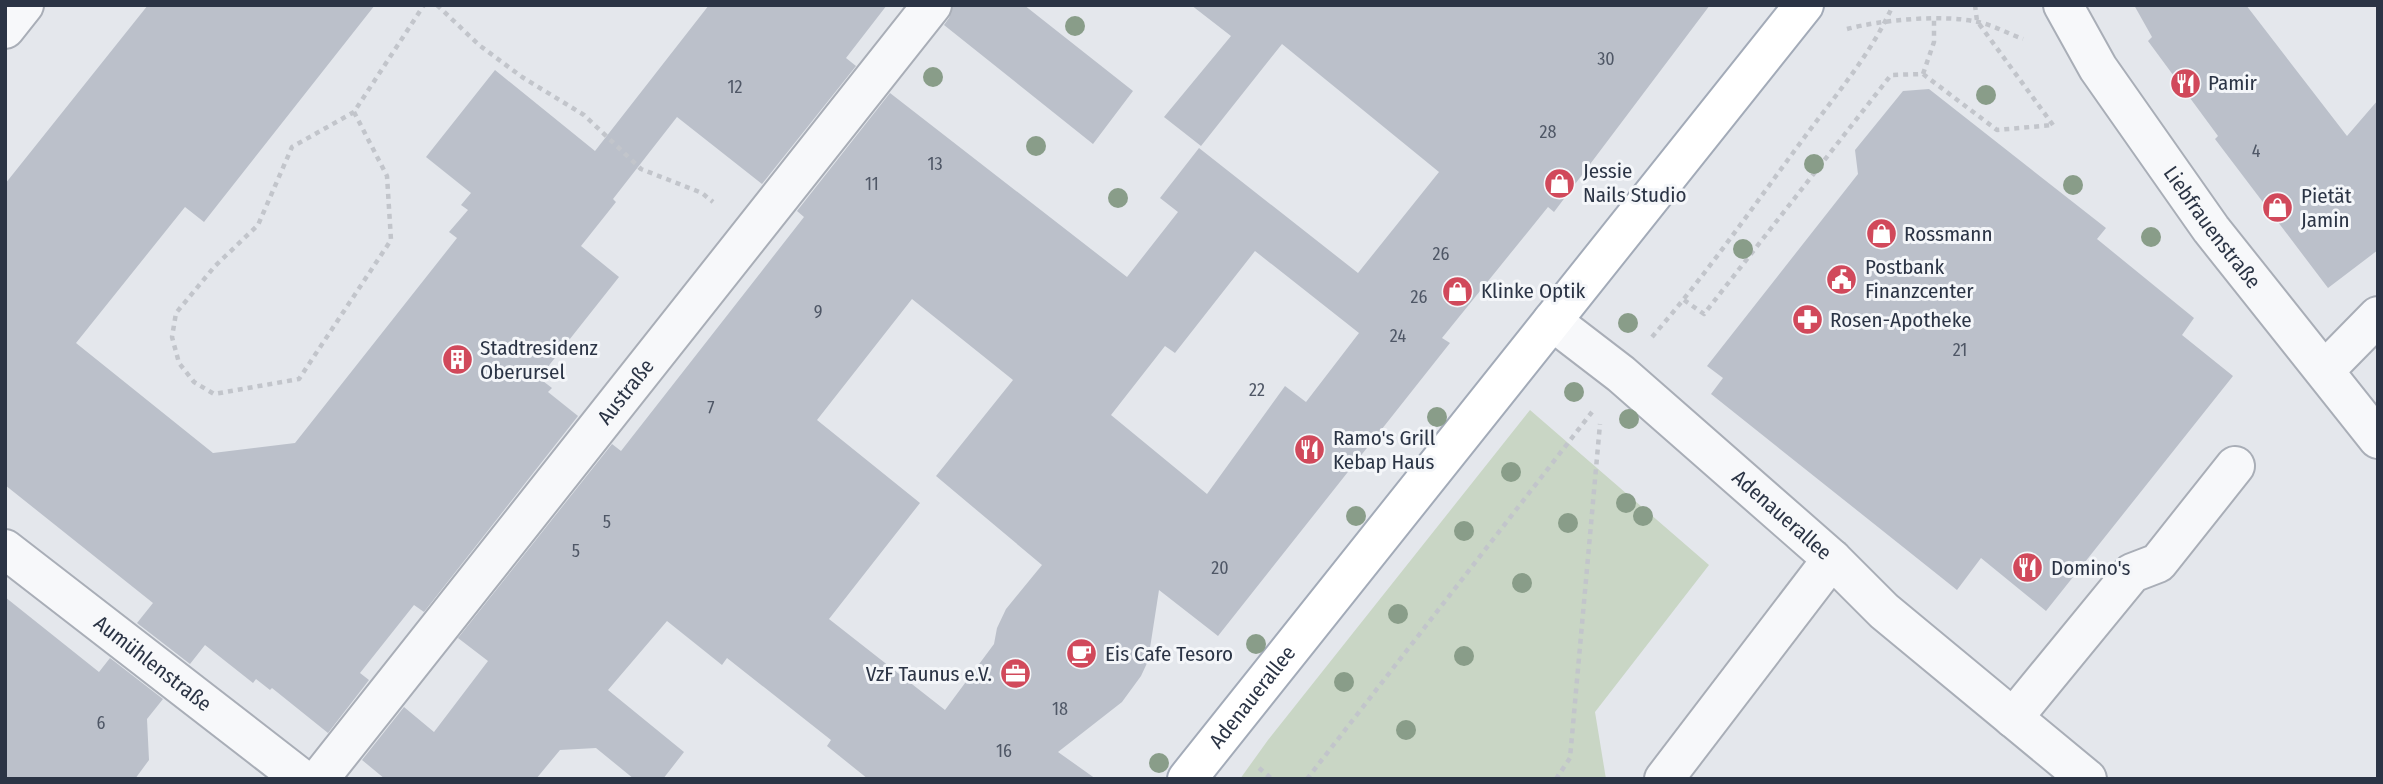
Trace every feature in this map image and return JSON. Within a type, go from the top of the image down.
[{"type":"main road","name":"Adenauerallee","points":[[1187,779],[1804,5]]},
{"type":"street","points":[[5,29],[24,5]]},
{"type":"street","name":"Austraße","points":[[319,779],[932,5]]},
{"type":"street","name":"Liebfrauenstraße","points":[[2063,5],[2098,68],[2211,229],[2378,439]]},
{"type":"street","points":[[2325,370],[2378,316]]},
{"type":"street","name":"Adenauerallee","points":[[1552,321],[1611,386],[1832,559],[1664,779]]},
{"type":"street","points":[[2013,718],[2132,573],[2158,563],[2235,466]]},
{"type":"street","name":"Aumühlenstraße","points":[[5,549],[302,779]]},
{"type":"street","points":[[1832,559],[1884,611],[2087,779]]},
{"type":"path","points":[[354,113],[387,176],[391,240],[299,379],[214,394],[194,382],[179,363],[172,337],[176,313],[215,265],[258,225],[292,147],[354,113],[424,5]]},
{"type":"path","points":[[437,5],[478,45],[522,77],[584,115],[641,169],[702,193],[752,234]]},
{"type":"path","points":[[1307,779],[1611,386],[1684,300],[1855,69],[1886,22],[1893,5]]},
{"type":"path","points":[[1684,300],[1704,314],[1891,75],[1923,74],[1997,130],[2053,125],[1977,21],[1975,5]]},
{"type":"path","points":[[1923,74],[1934,42],[1934,19]]},
{"type":"path","points":[[1844,31],[1886,22],[1934,19],[1977,21],[2025,40]]},
{"type":"path","points":[[1556,779],[1570,758],[1611,386]]},
{"type":"green space","points":[[1530,410],[1709,565],[1595,712],[1606,779],[1240,779],[1268,740]]},
{"type":"building","name":"Stadtresidenz Oberursel","points":[[148,5],[375,5],[204,222],[185,207],[76,343],[213,453],[295,443],[457,238],[449,232],[468,210],[461,205],[471,193],[426,157],[495,70],[595,151],[709,5],[887,5],[846,58],[856,66],[762,184],[677,117],[613,199],[616,202],[581,246],[619,277],[539,378],[552,388],[548,392],[578,416],[424,612],[414,605],[360,673],[369,680],[328,733],[272,688],[270,690],[256,679],[253,683],[205,645],[190,664],[137,623],[153,603],[5,485],[5,184]]},
{"type":"building","points":[[953,5],[1024,5],[1133,91],[1093,144],[944,25]]},
{"type":"building","points":[[1191,5],[1710,5],[1554,212],[1548,207],[1442,338],[1450,343],[1218,636],[1159,590],[1148,661],[1141,676],[1122,702],[1058,752],[1096,779],[868,779],[827,746],[831,740],[727,658],[722,665],[667,621],[608,690],[684,752],[663,779],[634,779],[596,748],[560,750],[536,779],[385,779],[362,760],[404,707],[434,732],[488,661],[458,638],[612,444],[621,451],[804,217],[797,211],[890,93],[1127,277],[1178,212],[1160,198],[1199,148],[1358,273],[1439,172],[1282,44],[1201,146],[1164,117],[1231,36]],"holes":[[[1255,251],[1359,333],[1306,402],[1285,386],[1207,494],[1111,415],[1165,346],[1175,353]],[[912,299],[1013,380],[936,476],[1042,565],[1006,609],[997,628],[994,644],[945,710],[829,619],[920,503],[817,420]]]},
{"type":"building","points":[[2134,5],[2246,5],[2347,136],[2378,100],[2378,250],[2328,288],[2215,139],[2218,136],[2148,41],[2152,37]]},
{"type":"building","points":[[1929,89],[2106,228],[2097,239],[2194,318],[2182,335],[2233,376],[2046,611],[1981,558],[1957,590],[1711,394],[1723,378],[1707,366],[1858,174],[1855,150],[1903,91]]},
{"type":"building","points":[[5,597],[99,672],[110,658],[163,699],[147,719],[149,760],[135,779],[5,779]]},
{"type":"place","name":"Pamir","points":[[2185,83]]},
{"type":"place","name":"Jessie Nails Studio","points":[[1560,183]]},
{"type":"place","name":"Pietät Jamin","points":[[2278,208]]},
{"type":"place","name":"Rossmann","points":[[1881,234]]},
{"type":"place","name":"Postbank Finanzcenter","points":[[1842,279]]},
{"type":"place","name":"Klinke Optik","points":[[1458,291]]},
{"type":"place","name":"Rosen-Apotheke","points":[[1807,320]]},
{"type":"place","name":"Stadtresidenz Oberursel","points":[[457,360]]},
{"type":"place","name":"Ramo's Grill Kebap Haus","points":[[1310,450]]},
{"type":"place","name":"Domino's","points":[[2028,568]]},
{"type":"place","name":"Eis Cafe Tesoro","points":[[1082,654]]},
{"type":"place","name":"VzF Taunus e.V.","points":[[1015,674]]}]
